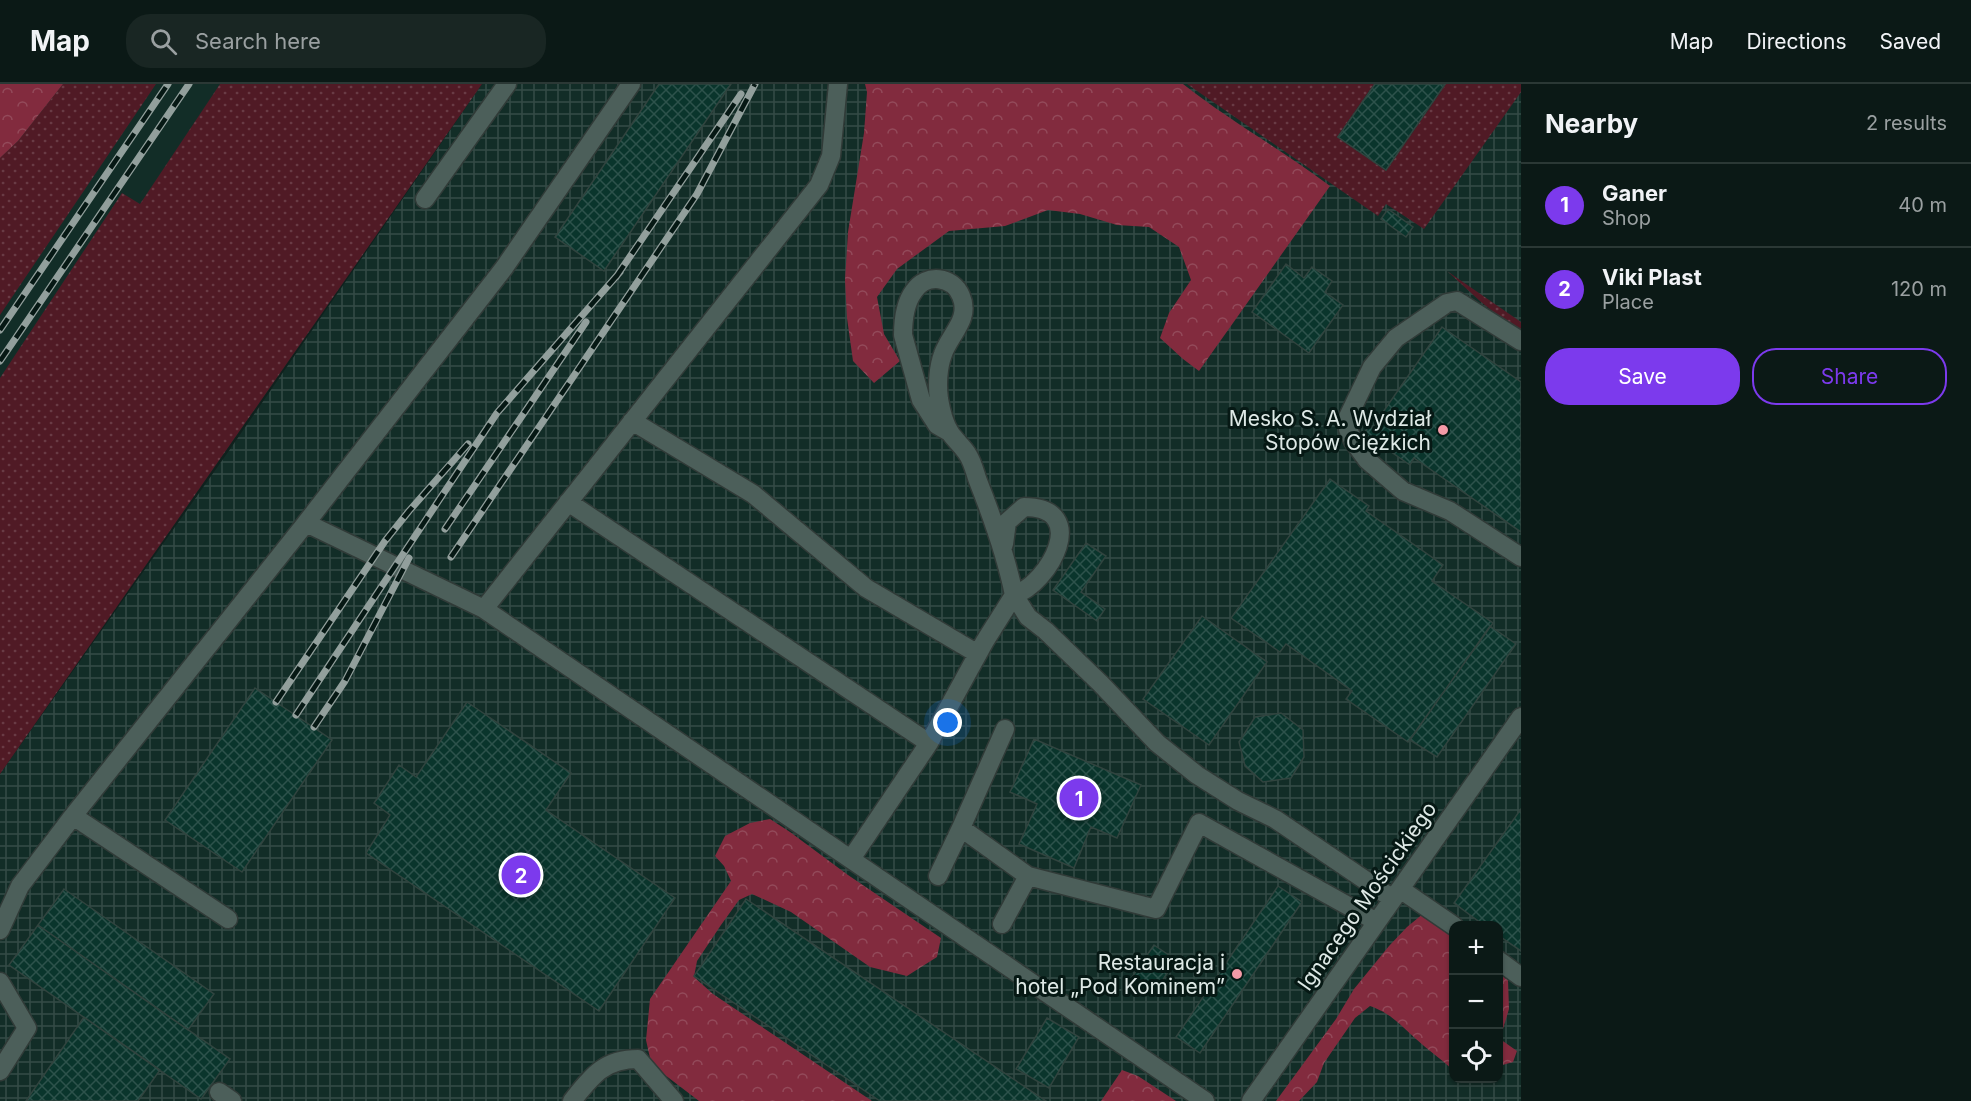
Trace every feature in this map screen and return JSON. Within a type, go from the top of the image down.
[{"type":"street","points":[[425,198],[507,84]]},
{"type":"street","points":[[0,930],[20,886],[504,268],[631,84]]},
{"type":"street","points":[[484,609],[819,185],[831,156],[838,84]]},
{"type":"street","points":[[950,432],[937,425],[921,400],[903,335],[903,323],[913,292],[921,282],[934,279],[945,279],[956,287],[962,297],[965,312],[942,356],[939,370],[939,397],[943,416],[950,432],[969,456],[1004,549],[1014,595],[1028,617],[1046,631],[1101,684],[1157,743],[1197,776],[1238,801],[1275,819],[1396,894],[1449,923]]},
{"type":"street","points":[[1521,341],[1457,301],[1447,303],[1396,338],[1372,367],[1348,417],[1348,429],[1353,441],[1367,460],[1403,491],[1450,511],[1521,557]]},
{"type":"street","points":[[632,421],[753,495],[866,588],[978,654]]},
{"type":"street","points":[[568,502],[930,743]]},
{"type":"street","points":[[851,859],[930,743],[978,654],[1014,595],[1022,592],[1052,561],[1060,539],[1058,521],[1050,511],[1024,507],[1006,522],[1004,549]]},
{"type":"street","points":[[306,523],[484,609],[1204,1101]]},
{"type":"street","name":"Ignacego Mościckiego","points":[[1251,1101],[1396,894],[1515,737],[1521,717]]},
{"type":"street","points":[[938,876],[1005,729]]},
{"type":"street","points":[[73,816],[228,919]]},
{"type":"street","points":[[961,828],[1028,876],[1156,909],[1199,824],[1377,922]]},
{"type":"street","points":[[1002,924],[1028,876]]},
{"type":"street","points":[[1503,964],[1521,977]]},
{"type":"street","points":[[0,982],[27,1028],[0,1071]]},
{"type":"street","points":[[572,1101],[608,1064],[621,1059],[638,1059],[674,1101]]},
{"type":"shaded area","points":[[27,84],[276,84],[0,484],[0,123]]},
{"type":"shaded area","points":[[63,84],[156,84],[0,315],[0,158],[18,141]]},
{"type":"shaded area","points":[[220,84],[482,84],[0,774],[0,378],[122,193],[140,204]]},
{"type":"shaded area","points":[[482,84],[1521,84],[1521,1101],[0,1101],[0,774],[226,455]]},
{"type":"shaded area","points":[[1187,84],[1374,84],[1337,137],[1386,171],[1446,84],[1521,84],[1521,92],[1424,229],[1386,204],[1378,216]]},
{"type":"shaded area","points":[[1447,271],[1521,322],[1521,334],[1481,302]]},
{"type":"green space","points":[[0,84],[63,84],[18,141],[0,158]]},
{"type":"green space","points":[[865,84],[1183,84],[1330,186],[1199,371],[1160,338],[1169,313],[1191,280],[1179,247],[1149,227],[1117,225],[1080,214],[1048,210],[1005,226],[949,231],[897,269],[877,297],[884,334],[900,361],[874,383],[853,361],[845,280],[848,232],[864,133],[867,92]]},
{"type":"green space","points":[[770,819],[941,938],[937,957],[907,976],[870,967],[791,912],[752,894],[739,900],[721,925],[697,961],[694,977],[713,994],[872,1101],[699,1101],[665,1075],[650,1058],[646,1040],[650,999],[731,881],[724,866],[715,856],[725,836],[750,823]]},
{"type":"green space","points":[[1424,913],[1449,929],[1449,1067],[1395,1020],[1370,1006],[1355,1018],[1324,1063],[1317,1082],[1299,1101],[1276,1101],[1336,1019],[1354,989],[1407,927]]},
{"type":"green space","points":[[1503,976],[1508,980],[1509,1009],[1503,1029]]},
{"type":"green space","points":[[1503,1041],[1517,1051],[1513,1062],[1503,1065]]},
{"type":"green space","points":[[1122,1070],[1138,1076],[1176,1101],[1101,1101]]},
{"type":"building","points":[[659,84],[731,84],[604,271],[555,237]]},
{"type":"building","points":[[1375,84],[1445,84],[1386,170],[1338,137]]},
{"type":"building","points":[[1388,209],[1413,227],[1406,237],[1381,219]]},
{"type":"building","points":[[1286,264],[1304,278],[1312,267],[1332,281],[1325,292],[1343,305],[1309,353],[1252,312]]},
{"type":"building","name":"Mesko S. A. Wydział Stopów Ciężkich","points":[[1442,327],[1521,382],[1521,532],[1414,458],[1410,465],[1364,433],[1369,426],[1372,428]]},
{"type":"building","points":[[1330,479],[1369,506],[1366,511],[1443,565],[1432,581],[1493,623],[1408,742],[1346,699],[1352,691],[1286,644],[1280,652],[1231,618]]},
{"type":"building","points":[[1086,543],[1106,556],[1081,592],[1105,609],[1097,621],[1053,590]]},
{"type":"building","points":[[1202,616],[1267,662],[1209,745],[1143,699]]},
{"type":"building","points":[[1490,626],[1516,644],[1437,757],[1410,740]]},
{"type":"building","points":[[255,688],[332,740],[242,872],[165,820]]},
{"type":"building","points":[[467,702],[571,773],[546,810],[675,898],[599,1011],[366,853],[390,815],[374,803],[399,765],[416,777]]},
{"type":"building","points":[[1281,713],[1303,730],[1304,757],[1291,778],[1263,782],[1245,766],[1239,742],[1255,717]]},
{"type":"building","points":[[1034,739],[1141,785],[1117,838],[1091,827],[1074,868],[1019,844],[1037,804],[1010,792]]},
{"type":"building","points":[[1521,809],[1521,951],[1503,938],[1503,921],[1478,921],[1454,903]]},
{"type":"building","name":"Restauracja i hotel „Pod Kominem”","points":[[1278,886],[1302,902],[1200,1053],[1176,1037]]},
{"type":"building","points":[[64,889],[214,994],[188,1030],[38,925]]},
{"type":"building","points":[[746,899],[1046,1101],[880,1101],[694,976]]},
{"type":"building","points":[[38,925],[230,1059],[201,1099],[9,965]]},
{"type":"building","points":[[1154,945],[1176,960],[1154,993],[1132,977]]},
{"type":"building","points":[[84,1017],[160,1070],[138,1101],[26,1101]]},
{"type":"building","points":[[1047,1018],[1079,1037],[1049,1088],[1016,1069]]},
{"type":"railway","points":[[0,330],[168,84]]},
{"type":"railway","points":[[0,361],[189,84]]},
{"type":"railway","points":[[451,557],[697,194],[755,84]]},
{"type":"railway","points":[[616,277],[741,94]]},
{"type":"railway","points":[[296,715],[497,413],[620,272]]},
{"type":"railway","points":[[445,529],[586,322]]},
{"type":"railway","points":[[276,702],[385,541],[468,444]]},
{"type":"railway","points":[[314,727],[345,681],[409,558]]},
{"type":"place","name":"Mesko S. A. Wydział Stopów Ciężkich","points":[[1443,430]]},
{"type":"place","name":"Ganer","points":[[1079,798]]},
{"type":"place","name":"Viki Plast","points":[[521,875]]},
{"type":"place","name":"Restauracja i hotel „Pod Kominem”","points":[[1237,974]]}]
